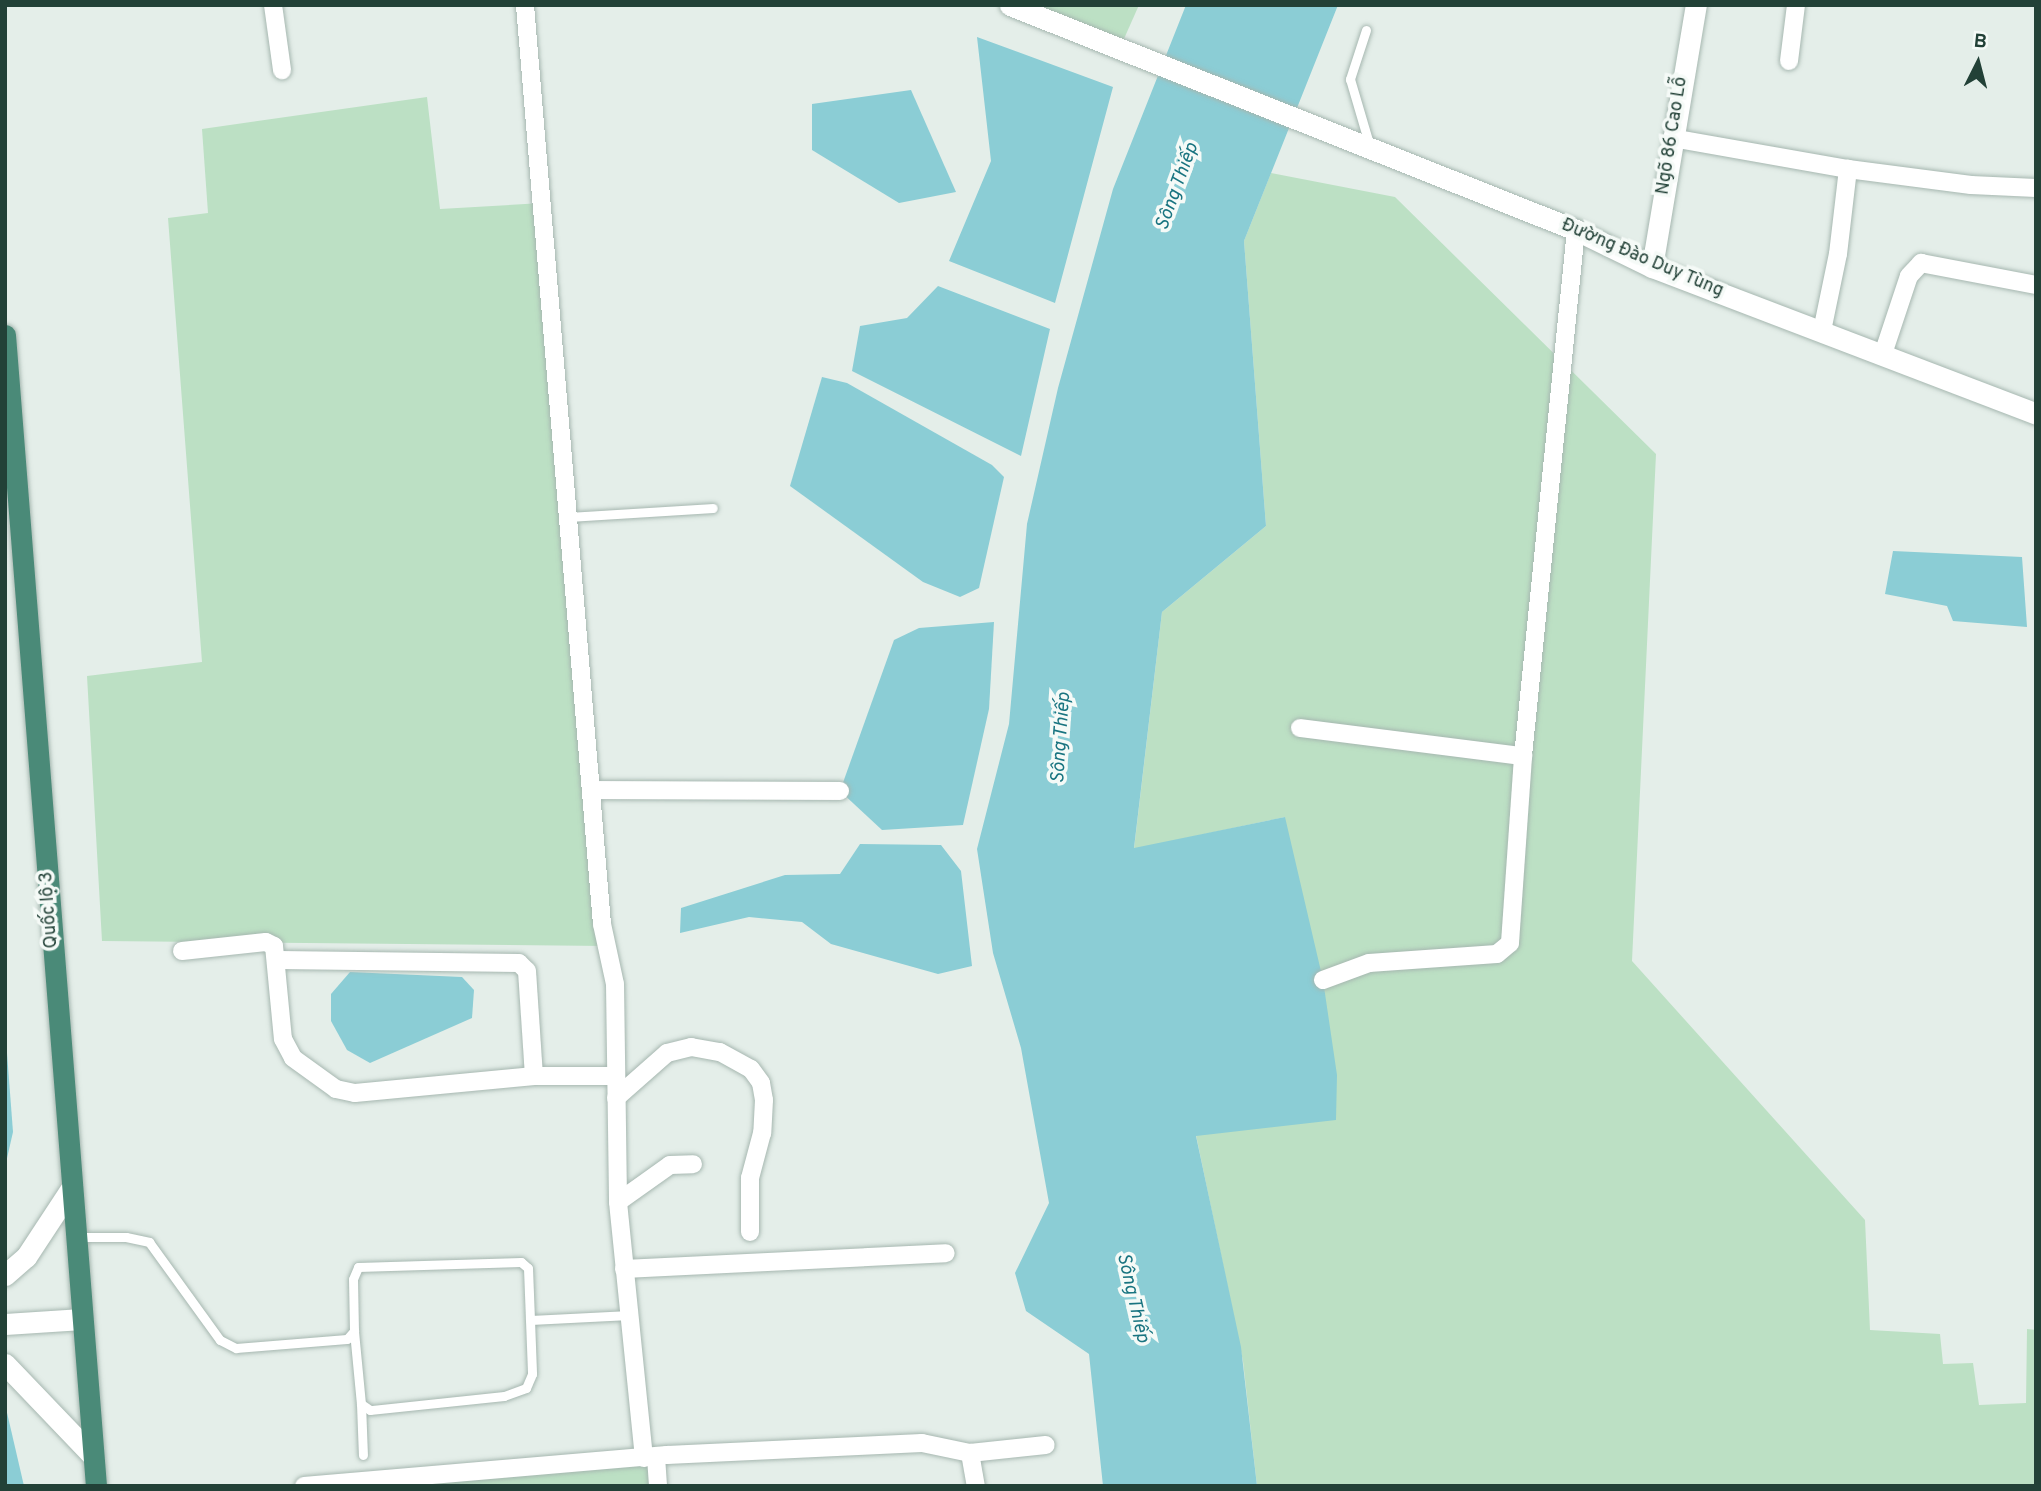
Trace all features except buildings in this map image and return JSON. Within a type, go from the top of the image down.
[{"type":"highway","name":"Quốc lộ 3","points":[[5,335],[96,1486]]},
{"type":"street","points":[[273,5],[282,70]]},
{"type":"street","points":[[525,5],[593,790],[602,924],[615,984],[618,1202],[624,1269],[650,1457],[658,1486]]},
{"type":"street","name":"Đường Đào Duy Tùng","points":[[1010,5],[1371,152],[1576,230],[1652,267],[2036,414]]},
{"type":"street","name":"Ngõ 86 Cao Lỗ","points":[[1652,267],[1696,5]]},
{"type":"street","points":[[1789,61],[1796,5]]},
{"type":"street","points":[[1672,138],[1848,169],[1971,185],[2036,188]]},
{"type":"street","points":[[1822,331],[1848,169]]},
{"type":"street","points":[[1323,980],[1369,963],[1497,954],[1510,943],[1523,756],[1576,230]]},
{"type":"street","points":[[1882,354],[1909,276],[1921,264],[2036,285]]},
{"type":"street","points":[[1300,729],[1523,756]]},
{"type":"street","points":[[593,790],[839,792]]},
{"type":"street","points":[[182,951],[266,943],[274,946],[279,960],[283,1039],[299,1064],[336,1089],[355,1093],[534,1076],[616,1076]]},
{"type":"street","points":[[279,960],[519,963],[527,971],[534,1076]]},
{"type":"street","points":[[616,1098],[667,1053],[691,1047],[720,1052],[751,1069],[761,1083],[764,1100],[762,1133],[750,1178],[750,1232]]},
{"type":"street","points":[[618,1202],[670,1165],[693,1164]]},
{"type":"street","points":[[5,1275],[26,1257],[72,1186]]},
{"type":"street","points":[[624,1269],[946,1254]]},
{"type":"street","points":[[5,1324],[82,1319]]},
{"type":"street","points":[[5,1364],[92,1455]]},
{"type":"street","points":[[304,1486],[650,1457],[922,1443],[970,1453],[1046,1445]]},
{"type":"street","points":[[970,1453],[976,1486]]},
{"type":"lane","points":[[1366,30],[1350,79],[1371,152]]},
{"type":"lane","points":[[569,517],[713,508]]},
{"type":"lane","points":[[75,1237],[127,1237],[149,1242],[220,1340],[236,1348],[346,1339],[354,1331]]},
{"type":"lane","points":[[361,1404],[369,1410],[504,1396],[526,1388],[532,1374],[528,1268],[521,1262],[358,1267],[353,1279],[354,1331],[363,1455]]},
{"type":"lane","points":[[530,1320],[630,1315]]},
{"type":"green space","points":[[1046,5],[1139,5],[1119,50],[1042,19]]},
{"type":"green space","points":[[427,97],[440,209],[542,203],[607,946],[102,941],[87,676],[202,662],[168,218],[208,213],[202,129]]},
{"type":"green space","points":[[1271,173],[1395,197],[1656,454],[1632,961],[1865,1220],[1870,1330],[1940,1334],[1943,1364],[1973,1363],[1979,1405],[2026,1403],[2027,1329],[2036,1330],[2036,1486],[1257,1486],[1243,1361],[1196,1135],[1285,817],[1134,849],[1162,612],[1266,526],[1244,241]]},
{"type":"green space","points":[[656,1457],[658,1486],[311,1486]]},
{"type":"water","name":"Sông Thiếp","points":[[1186,5],[1338,5],[1244,241],[1266,526],[1162,612],[1134,848],[1285,817],[1323,980],[1337,1075],[1336,1120],[1196,1136],[1241,1347],[1257,1486],[1103,1486],[1089,1354],[1026,1311],[1015,1273],[1049,1203],[1021,1048],[993,953],[977,849],[1009,724],[1027,524],[1058,388],[1113,189]]},
{"type":"water","points":[[977,37],[1113,87],[1055,303],[949,261],[991,161]]},
{"type":"water","points":[[911,90],[956,192],[899,203],[812,150],[812,104]]},
{"type":"water","points":[[938,286],[1050,329],[1021,456],[852,371],[860,326],[907,318]]},
{"type":"water","points":[[822,377],[847,383],[992,465],[1004,477],[979,588],[960,597],[923,582],[790,486]]},
{"type":"water","points":[[1893,551],[2022,557],[2027,627],[1953,621],[1947,606],[1885,594]]},
{"type":"water","points":[[994,622],[989,709],[963,825],[882,830],[840,791],[894,640],[919,628]]},
{"type":"water","points":[[860,844],[941,845],[961,871],[972,966],[938,974],[831,944],[802,922],[749,917],[680,933],[681,908],[785,875],[840,874]]},
{"type":"water","points":[[350,972],[462,977],[474,990],[472,1018],[370,1063],[347,1050],[331,1021],[331,994]]},
{"type":"water","points":[[5,1027],[13,1132],[5,1167]]},
{"type":"water","points":[[5,1404],[24,1486],[5,1486]]}]
